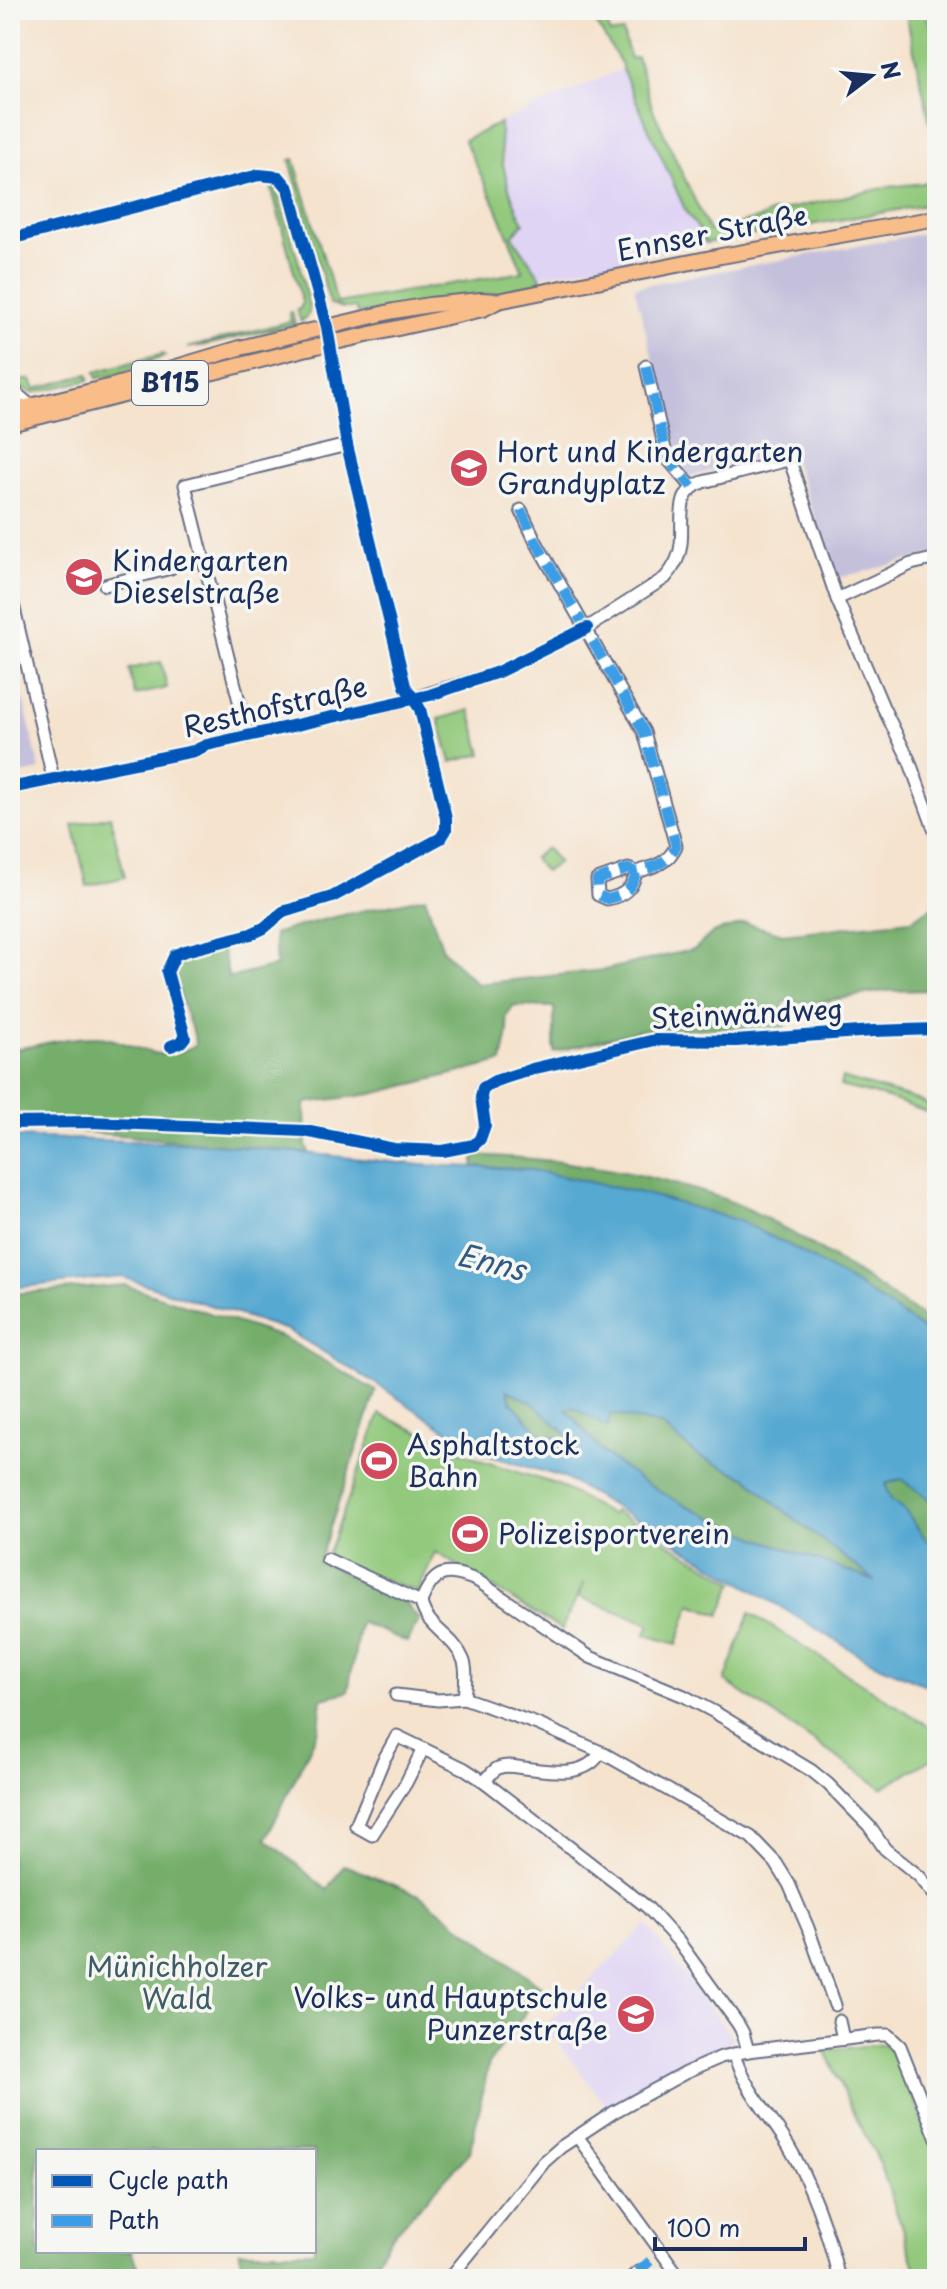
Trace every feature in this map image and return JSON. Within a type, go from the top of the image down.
[{"type":"main road","name":"Ennser Straße","points":[[10,411],[327,327],[429,305],[498,301],[721,256],[937,218]]},
{"type":"main road","name":"Ennser Straße","points":[[10,424],[330,343],[483,309],[498,301]]},
{"type":"street","points":[[933,10],[937,18]]},
{"type":"street","points":[[10,239],[259,175],[279,177],[289,189],[327,327],[347,445],[405,686],[420,709],[446,818],[446,830],[441,838],[332,897],[283,912],[264,928],[251,934],[175,955],[167,972],[185,1037],[171,1046]]},
{"type":"street","points":[[646,366],[667,458],[692,487],[789,461],[837,599],[909,760],[937,837]]},
{"type":"street","points":[[10,382],[18,395],[31,406]]},
{"type":"street","points":[[248,737],[185,485],[347,445]]},
{"type":"street","name":"Resthofstraße","points":[[10,788],[194,751],[207,745],[413,698],[498,672],[587,628],[665,578],[672,570],[681,545],[683,500],[692,487]]},
{"type":"street","points":[[521,510],[644,732],[676,846],[669,859],[636,872]]},
{"type":"street","points":[[837,599],[911,564],[937,558]]},
{"type":"street","points":[[105,585],[171,568]]},
{"type":"street","points":[[10,591],[53,778]]},
{"type":"street","name":"Steinwändweg","points":[[474,1145],[484,1130],[483,1088],[536,1068],[655,1040],[736,1041],[937,1029]]},
{"type":"street","points":[[327,1559],[421,1602],[427,1617],[464,1661],[464,1698]]},
{"type":"street","points":[[421,1602],[433,1580],[450,1571],[462,1574],[505,1597],[590,1657],[684,1696],[716,1713],[812,1771],[828,1784],[869,1826],[885,1849],[919,1876],[937,1898]]},
{"type":"street","points":[[396,1695],[438,1700],[464,1698],[537,1724],[601,1752],[751,1837],[764,1849],[789,1884],[835,2005]]},
{"type":"street","points":[[423,1749],[406,1783],[372,1835],[356,1826],[397,1736],[465,1769],[647,1907],[678,1941],[738,2024],[748,2051]]},
{"type":"street","points":[[485,1782],[492,1772],[505,1766],[582,1770],[596,1761],[601,1752]]},
{"type":"street","points":[[839,2021],[843,2039]]},
{"type":"street","points":[[454,2277],[552,2155],[614,2112],[685,2073],[734,2054],[888,2035],[900,2046],[937,2139]]},
{"type":"street","points":[[734,2054],[740,2074],[789,2147],[813,2191],[831,2243],[839,2279]]},
{"type":"street","points":[[577,2136],[681,2279]]},
{"type":"street","points":[[650,2261],[661,2252]]},
{"type":"shaded area","points":[[622,69],[687,214],[701,232],[705,243],[540,276],[512,235],[524,222],[511,197],[500,123]]},
{"type":"shaded area","points":[[937,231],[937,553],[838,578],[790,451],[687,477],[634,287]]},
{"type":"shaded area","points":[[10,643],[40,770],[10,776]]},
{"type":"shaded area","name":"Volks- und Hauptschule Punzerstraße","points":[[646,1924],[734,2039],[607,2107],[545,2026]]},
{"type":"green space","points":[[588,10],[604,10],[610,34],[623,32],[630,59],[637,57],[653,110],[709,231],[770,213],[937,178],[937,193],[931,204],[705,243],[701,232],[687,214],[622,65]]},
{"type":"green space","points":[[905,10],[924,10],[937,41],[937,154]]},
{"type":"green space","points":[[500,123],[505,174],[524,223],[512,236],[542,283],[488,295],[358,314],[355,308],[330,304],[290,160],[294,159],[337,303],[523,272],[464,140]]},
{"type":"green space","points":[[262,180],[276,189],[298,260],[309,307],[309,313],[301,322],[297,310],[302,302],[271,186],[263,183],[227,190]]},
{"type":"green space","points":[[292,312],[295,324],[187,348],[291,321],[289,313]]},
{"type":"green space","points":[[165,356],[118,374],[97,378],[95,372]]},
{"type":"green space","points":[[88,374],[89,380],[32,393],[20,387],[17,380],[31,380],[35,389]]},
{"type":"green space","points":[[161,662],[167,688],[135,695],[129,669]]},
{"type":"green space","points":[[470,710],[482,754],[451,762],[439,719]]},
{"type":"green space","points":[[110,816],[125,877],[87,886],[73,825]]},
{"type":"green space","points":[[546,848],[558,862],[545,872],[533,858]]},
{"type":"green space","points":[[425,897],[443,950],[477,984],[604,970],[695,949],[712,933],[746,923],[783,934],[911,920],[937,904],[937,990],[884,991],[821,1002],[783,1002],[785,1027],[642,1030],[554,1052],[554,1007],[514,1006],[506,1017],[508,1032],[502,1062],[372,1094],[305,1103],[306,1146],[309,1153],[10,1125],[10,1050],[98,1037],[156,1054],[181,1052],[195,1045],[177,981],[176,970],[183,956],[221,945],[229,978],[276,966],[274,934]]},
{"type":"green space","points":[[842,1078],[918,1100],[937,1110],[937,1116],[888,1098],[840,1086]]},
{"type":"green space","points":[[475,1155],[600,1168],[674,1184],[732,1202],[822,1251],[937,1326],[937,1339],[855,1284],[792,1247],[527,1169],[473,1167]]},
{"type":"green space","name":"Münichholzer Wald","points":[[125,1285],[284,1338],[376,1391],[319,1561],[405,1602],[419,1620],[407,1642],[360,1622],[348,1692],[322,1698],[319,1729],[266,1839],[327,1890],[344,1865],[419,1895],[543,1988],[489,2063],[470,2152],[390,2238],[365,2279],[248,2279],[240,2253],[316,2253],[316,2149],[36,2149],[36,2253],[132,2253],[142,2279],[10,2279],[10,1294]]},
{"type":"green space","points":[[506,1389],[532,1402],[576,1443],[541,1435],[512,1403]]},
{"type":"green space","points":[[572,1407],[608,1427],[610,1414],[662,1425],[698,1456],[748,1478],[777,1505],[878,1583],[736,1530],[667,1497],[600,1450],[566,1408]]},
{"type":"green space","name":"Polizeisportverein","points":[[380,1414],[480,1460],[558,1485],[611,1515],[614,1511],[734,1582],[720,1615],[691,1604],[677,1644],[645,1635],[650,1624],[579,1597],[584,1582],[562,1630],[435,1552],[418,1592],[326,1558]]},
{"type":"green space","points":[[901,1479],[926,1496],[937,1509],[937,1545],[927,1541],[904,1509],[890,1500],[885,1484]]},
{"type":"green space","points":[[750,1613],[937,1731],[937,1756],[882,1788],[725,1681]]},
{"type":"green space","points":[[885,2044],[896,2054],[937,2156],[937,2279],[919,2279],[880,2163],[825,2050]]},
{"type":"water","name":"Enns","points":[[10,1137],[216,1144],[421,1165],[527,1169],[646,1194],[740,1221],[855,1284],[937,1339],[937,1509],[926,1496],[901,1479],[885,1484],[891,1500],[904,1509],[927,1541],[937,1545],[937,1690],[868,1660],[562,1477],[481,1453],[287,1330],[122,1277],[10,1288]],"holes":[[[507,1390],[532,1402],[575,1442],[541,1435],[512,1403]],[[572,1407],[608,1427],[610,1414],[661,1425],[698,1456],[748,1478],[777,1505],[875,1581],[752,1536],[679,1502],[637,1478],[603,1453],[566,1409]]]},
{"type":"marked path","points":[[646,366],[667,458],[692,487]]},
{"type":"marked path","points":[[521,510],[644,732],[676,846],[669,857],[654,866],[636,872],[628,869],[597,880],[598,895],[607,899],[622,894],[630,887],[636,872]]},
{"type":"marked path","points":[[638,2272],[650,2261]]},
{"type":"cycle path","points":[[10,239],[259,175],[279,177],[289,189],[327,327],[347,445],[405,686],[420,709],[446,818],[446,830],[441,838],[332,897],[283,912],[264,928],[251,934],[175,955],[167,972],[185,1037],[171,1046]]},
{"type":"cycle path","points":[[10,788],[194,751],[207,745],[430,695],[498,672],[587,628]]},
{"type":"cycle path","points":[[10,1123],[90,1122],[305,1131],[394,1149],[443,1151],[474,1145],[480,1139],[485,1125],[481,1097],[483,1088],[536,1068],[655,1040],[736,1041],[937,1029]]},
{"type":"place","name":"Hort und Kindergarten Grandyplatz","points":[[469,468]]},
{"type":"place","name":"Kindergarten Dieselstraße","points":[[84,577]]},
{"type":"place","name":"Asphaltstock Bahn","points":[[379,1461]]},
{"type":"place","name":"Polizeisportverein","points":[[470,1534]]},
{"type":"place","name":"Volks- und Hauptschule Punzerstraße","points":[[636,2014]]}]
